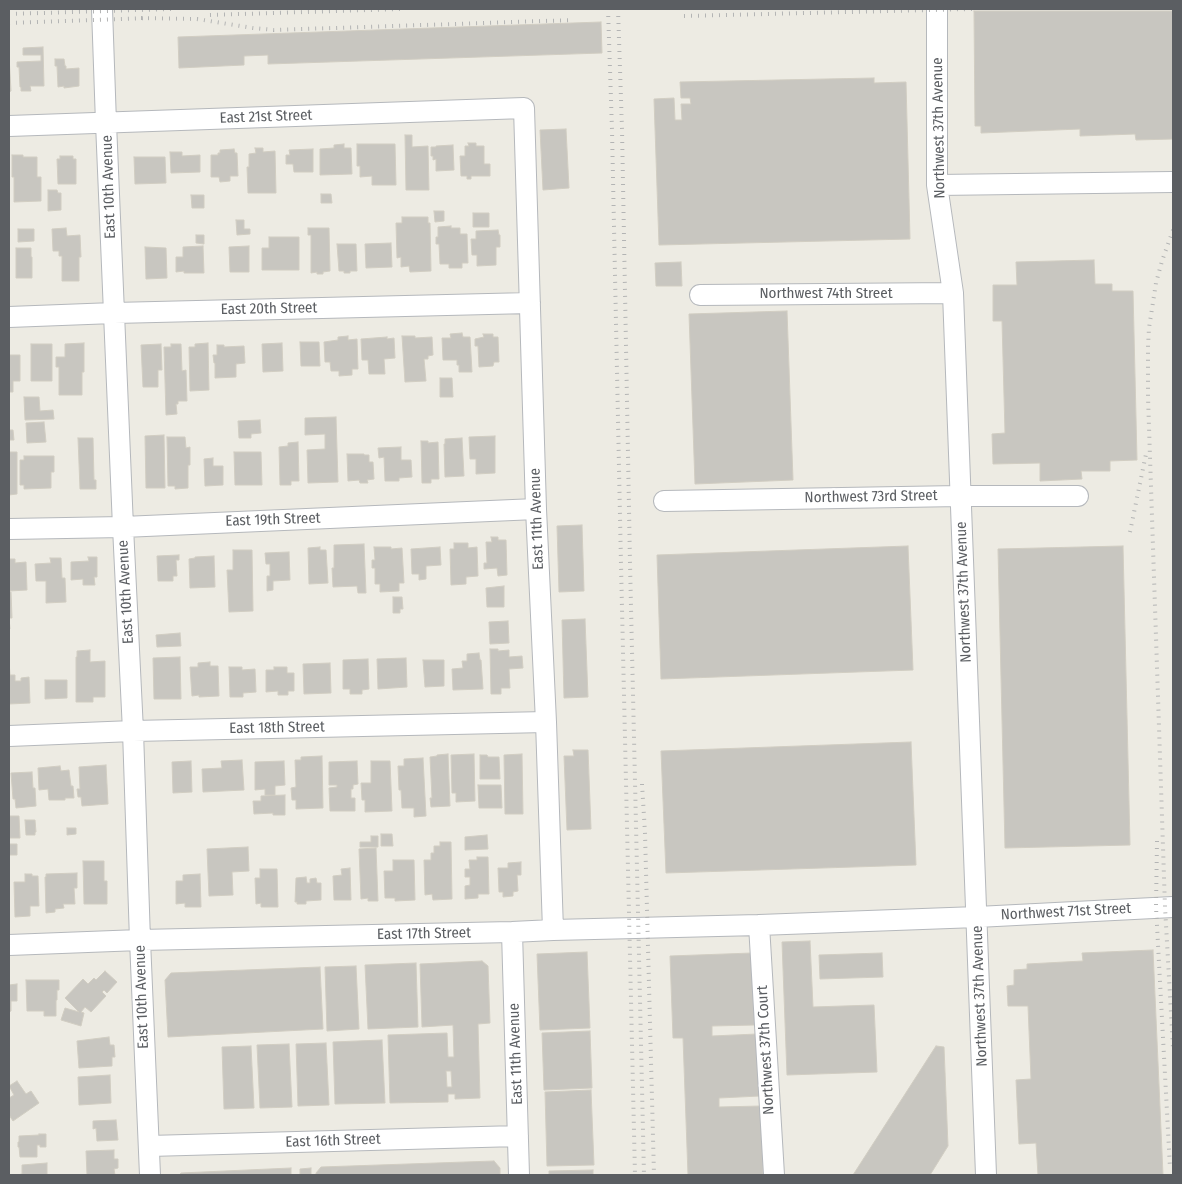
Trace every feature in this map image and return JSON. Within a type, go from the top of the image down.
[{"type":"street","name":"East 10th Avenue","points":[[102,9],[150,1175]]},
{"type":"street","name":"Northwest 37th Avenue","points":[[937,9],[938,185],[953,294],[986,1166]]},
{"type":"street","name":"East 21st Street","points":[[9,126],[524,108]]},
{"type":"street","name":"East 11th Avenue","points":[[524,108],[536,510],[553,930]]},
{"type":"street","points":[[938,185],[1173,182]]},
{"type":"street","name":"Northwest 74th Street","points":[[700,295],[953,294]]},
{"type":"street","name":"East 20th Street","points":[[9,317],[530,303]]},
{"type":"street","name":"Northwest 73rd Street","points":[[664,501],[1078,496]]},
{"type":"street","name":"East 19th Street","points":[[9,529],[536,510]]},
{"type":"street","name":"East 18th Street","points":[[9,736],[133,731],[546,722]]},
{"type":"street","name":"Northwest 71st Street","points":[[839,922],[1173,907]]},
{"type":"street","name":"East 17th Street","points":[[9,945],[839,922]]},
{"type":"street","name":"Northwest 37th Court","points":[[759,924],[774,1175]]},
{"type":"street","name":"East 11th Avenue","points":[[512,932],[518,1175]]},
{"type":"street","name":"East 16th Street","points":[[149,1146],[518,1136]]},
{"type":"street","points":[[974,1175],[986,1166]]},
{"type":"building","points":[[974,11],[1173,11],[1173,139],[1136,140],[1135,134],[1080,136],[1080,129],[981,133],[981,126],[975,126]]},
{"type":"building","points":[[601,22],[602,53],[268,64],[268,55],[244,56],[244,65],[179,68],[178,37]]},
{"type":"building","points":[[43,47],[44,86],[30,86],[31,91],[21,91],[17,62],[41,61],[41,55],[23,55],[23,48]]},
{"type":"building","points":[[9,56],[11,91],[9,92]]},
{"type":"building","points":[[55,59],[64,59],[66,69],[79,68],[79,86],[58,87]]},
{"type":"building","points":[[874,78],[874,83],[906,82],[910,239],[659,245],[654,99],[674,98],[675,120],[682,120],[681,104],[691,104],[690,98],[681,98],[680,82]]},
{"type":"building","points":[[566,129],[569,188],[543,190],[540,130]]},
{"type":"building","points":[[405,135],[412,135],[412,147],[428,146],[429,190],[406,190]]},
{"type":"building","points":[[468,143],[484,146],[484,164],[490,164],[490,176],[471,176],[471,179],[467,179],[467,176],[461,176],[460,156],[465,156],[465,146],[469,146]]},
{"type":"building","points":[[344,144],[344,148],[351,148],[352,174],[320,175],[320,149],[334,148],[334,145]]},
{"type":"building","points":[[357,144],[395,144],[396,185],[372,185],[372,176],[360,177],[360,166],[357,166]]},
{"type":"building","points":[[453,145],[454,170],[436,171],[436,159],[433,160],[433,156],[431,156],[431,147]]},
{"type":"building","points":[[255,148],[263,148],[263,152],[275,151],[276,193],[248,193],[247,167],[249,167],[249,154],[256,153]]},
{"type":"building","points":[[234,149],[235,153],[237,153],[238,176],[230,176],[230,181],[220,182],[219,177],[211,177],[211,155],[218,155],[220,150]]},
{"type":"building","points":[[313,149],[313,172],[294,172],[293,164],[286,164],[286,155],[290,155],[289,150]]},
{"type":"building","points":[[170,152],[182,152],[182,156],[200,155],[200,172],[171,173]]},
{"type":"building","points":[[12,155],[37,157],[37,177],[41,177],[41,201],[14,202]]},
{"type":"building","points":[[60,156],[73,156],[73,159],[76,159],[76,184],[58,184],[57,159],[60,159]]},
{"type":"building","points":[[134,157],[165,157],[166,183],[135,184]]},
{"type":"building","points":[[48,190],[57,190],[58,193],[61,193],[61,210],[48,211]]},
{"type":"building","points":[[321,194],[331,194],[332,203],[321,203]]},
{"type":"building","points":[[191,195],[204,195],[204,208],[192,208]]},
{"type":"building","points":[[434,211],[444,211],[444,221],[435,222]]},
{"type":"building","points":[[473,213],[489,213],[489,227],[473,227]]},
{"type":"building","points":[[402,217],[428,217],[428,223],[430,223],[431,271],[410,272],[409,266],[401,267],[401,257],[397,258],[396,223],[402,223]]},
{"type":"building","points":[[236,220],[244,220],[244,229],[250,229],[250,234],[237,235]]},
{"type":"building","points":[[451,226],[451,228],[460,228],[460,234],[467,234],[468,263],[462,263],[462,268],[449,268],[449,264],[440,264],[439,244],[436,244],[438,227]]},
{"type":"building","points":[[66,228],[67,236],[80,235],[79,281],[62,281],[62,256],[59,256],[59,251],[53,251],[52,229]]},
{"type":"building","points":[[308,228],[329,228],[330,271],[323,272],[323,274],[311,273],[311,235],[308,235]]},
{"type":"building","points":[[18,229],[34,229],[34,241],[18,242]]},
{"type":"building","points":[[498,230],[500,247],[496,247],[496,265],[477,266],[477,255],[472,255],[471,239],[476,239],[476,231]]},
{"type":"building","points":[[196,235],[204,235],[204,244],[196,243]]},
{"type":"building","points":[[269,237],[299,237],[299,270],[262,270],[262,248],[269,248]]},
{"type":"building","points":[[391,243],[392,267],[366,268],[365,244]]},
{"type":"building","points":[[337,244],[356,244],[357,271],[344,273],[344,271],[339,271]]},
{"type":"building","points":[[203,246],[204,273],[176,272],[176,257],[183,257],[183,247]]},
{"type":"building","points":[[249,246],[249,272],[230,272],[229,247]]},
{"type":"building","points":[[145,247],[166,248],[167,278],[146,279]]},
{"type":"building","points":[[16,248],[31,248],[32,278],[16,278]]},
{"type":"building","points":[[1094,260],[1095,284],[1112,284],[1112,291],[1133,291],[1137,460],[1110,461],[1110,471],[1081,471],[1082,479],[1040,481],[1040,463],[993,464],[992,434],[1005,433],[1002,321],[993,321],[993,285],[1017,285],[1016,262]]},
{"type":"building","points":[[681,262],[682,286],[656,286],[655,263]]},
{"type":"building","points":[[787,311],[793,480],[695,484],[689,314]]},
{"type":"building","points":[[462,333],[463,337],[470,337],[472,372],[459,372],[457,360],[443,360],[442,338],[451,338],[450,334]]},
{"type":"building","points":[[483,334],[493,334],[493,337],[498,337],[499,362],[494,362],[493,366],[479,367],[478,346],[475,346],[475,339],[484,337]]},
{"type":"building","points":[[348,336],[348,340],[357,339],[358,369],[352,369],[352,375],[339,376],[339,371],[331,371],[330,362],[325,362],[324,342]]},
{"type":"building","points":[[402,336],[415,336],[415,338],[432,337],[433,355],[428,356],[428,359],[424,359],[426,381],[405,382]]},
{"type":"building","points":[[387,337],[387,339],[394,338],[395,358],[384,359],[385,374],[369,374],[368,360],[362,360],[361,339]]},
{"type":"building","points":[[300,342],[319,342],[320,366],[301,366]]},
{"type":"building","points":[[84,343],[82,395],[59,395],[59,367],[56,367],[56,357],[65,357],[65,344]]},
{"type":"building","points":[[208,343],[209,390],[190,391],[189,347],[195,347],[195,344]]},
{"type":"building","points":[[282,343],[283,371],[263,372],[262,344]]},
{"type":"building","points":[[31,344],[52,344],[52,381],[31,381]]},
{"type":"building","points":[[161,344],[162,370],[158,370],[158,387],[143,387],[141,345]]},
{"type":"building","points":[[171,344],[181,344],[182,371],[186,370],[187,401],[178,401],[178,404],[176,404],[177,414],[166,415],[164,347],[171,347]]},
{"type":"building","points":[[217,345],[224,345],[224,347],[244,346],[245,363],[236,364],[236,377],[215,378],[213,355],[217,355]]},
{"type":"building","points":[[9,355],[20,355],[20,381],[13,381],[13,392],[9,392]]},
{"type":"building","points":[[440,378],[452,378],[453,397],[440,397]]},
{"type":"building","points":[[24,397],[39,397],[40,411],[53,410],[54,419],[25,420]]},
{"type":"building","points":[[336,417],[338,482],[308,483],[307,450],[325,449],[325,434],[305,435],[305,418]]},
{"type":"building","points":[[260,420],[261,433],[251,434],[251,438],[239,438],[238,421]]},
{"type":"building","points":[[44,422],[46,442],[27,443],[26,423]]},
{"type":"building","points":[[9,430],[13,430],[14,440],[9,440]]},
{"type":"building","points":[[164,435],[165,488],[146,488],[145,436]]},
{"type":"building","points":[[495,436],[495,473],[476,474],[476,459],[470,459],[469,437]]},
{"type":"building","points":[[167,437],[185,437],[186,448],[190,447],[188,488],[175,489],[175,486],[168,486]]},
{"type":"building","points":[[78,438],[93,438],[96,489],[80,489]]},
{"type":"building","points":[[462,438],[464,476],[445,477],[445,439]]},
{"type":"building","points":[[421,441],[428,441],[428,443],[438,442],[439,479],[431,479],[431,483],[422,483]]},
{"type":"building","points":[[298,442],[299,481],[291,481],[291,485],[280,485],[279,447],[288,446],[288,443]]},
{"type":"building","points":[[401,447],[401,460],[411,460],[412,477],[399,478],[399,481],[385,481],[384,457],[379,458],[378,448]]},
{"type":"building","points":[[9,452],[17,452],[17,494],[9,495]]},
{"type":"building","points":[[234,452],[261,452],[262,485],[235,485]]},
{"type":"building","points":[[347,454],[369,455],[369,462],[373,462],[374,479],[367,480],[368,483],[360,483],[359,480],[348,481]]},
{"type":"building","points":[[24,456],[54,456],[51,488],[24,489],[24,485],[20,485],[20,460],[24,460]]},
{"type":"building","points":[[213,458],[213,466],[223,466],[223,485],[205,486],[204,459]]},
{"type":"building","points":[[582,525],[584,591],[559,592],[557,526]]},
{"type":"building","points":[[491,537],[498,537],[498,540],[506,540],[507,575],[498,576],[497,568],[484,569],[484,563],[487,563],[486,542],[492,542]]},
{"type":"building","points":[[454,543],[468,543],[468,548],[477,547],[478,576],[466,577],[466,584],[451,585],[450,549],[454,549]]},
{"type":"building","points":[[364,544],[366,593],[358,593],[357,586],[333,587],[334,545]]},
{"type":"building","points":[[908,546],[913,670],[661,679],[657,555]]},
{"type":"building","points":[[1123,546],[1130,845],[1005,848],[998,549]]},
{"type":"building","points":[[320,547],[320,550],[326,550],[328,583],[309,584],[308,548]]},
{"type":"building","points":[[374,547],[402,548],[404,583],[399,583],[399,591],[380,592],[380,584],[375,584],[375,568],[372,568],[372,560],[375,560]]},
{"type":"building","points":[[440,547],[441,565],[426,566],[426,579],[419,580],[419,574],[412,574],[411,549]]},
{"type":"building","points":[[233,550],[252,550],[253,611],[229,612],[227,570],[233,570]]},
{"type":"building","points":[[289,552],[290,580],[273,581],[273,590],[267,591],[267,576],[270,576],[270,564],[266,564],[265,553]]},
{"type":"building","points":[[179,555],[179,560],[176,560],[177,576],[173,576],[173,581],[158,581],[157,556]]},
{"type":"building","points":[[214,556],[215,587],[190,588],[189,559]]},
{"type":"building","points":[[88,557],[97,557],[97,577],[94,577],[95,585],[83,585],[83,579],[71,580],[71,562],[89,561]]},
{"type":"building","points":[[50,558],[61,558],[62,578],[65,578],[66,602],[46,603],[46,581],[36,581],[35,564],[51,563]]},
{"type":"building","points":[[9,559],[15,559],[15,563],[26,562],[27,590],[9,591]]},
{"type":"building","points":[[504,586],[504,607],[487,607],[486,588]]},
{"type":"building","points":[[9,592],[11,592],[12,618],[9,618]]},
{"type":"building","points":[[393,597],[402,597],[403,609],[400,609],[400,613],[393,613]]},
{"type":"building","points":[[585,619],[588,697],[564,698],[562,620]]},
{"type":"building","points":[[508,621],[509,643],[490,644],[489,622]]},
{"type":"building","points":[[180,633],[181,646],[157,647],[156,635]]},
{"type":"building","points":[[490,649],[498,649],[498,651],[509,650],[509,657],[522,656],[523,668],[509,669],[510,688],[501,688],[501,694],[491,694]]},
{"type":"building","points":[[90,650],[90,662],[105,661],[105,697],[93,697],[93,702],[76,702],[77,651]]},
{"type":"building","points":[[479,653],[483,689],[453,690],[452,669],[463,668],[462,661],[467,661],[467,654]]},
{"type":"building","points":[[180,657],[181,699],[154,699],[153,658]]},
{"type":"building","points":[[406,658],[407,687],[378,689],[377,659]]},
{"type":"building","points":[[368,659],[369,689],[362,690],[362,694],[350,694],[350,689],[343,689],[343,660]]},
{"type":"building","points":[[423,660],[444,660],[444,686],[425,687]]},
{"type":"building","points":[[9,661],[10,675],[15,675],[15,681],[21,681],[21,678],[29,677],[30,703],[9,704]]},
{"type":"building","points":[[210,662],[210,666],[218,666],[219,696],[192,696],[190,667],[198,667],[198,663]]},
{"type":"building","points":[[330,663],[331,693],[304,694],[303,664]]},
{"type":"building","points":[[229,667],[242,667],[242,670],[255,669],[256,692],[243,693],[243,697],[230,697]]},
{"type":"building","points":[[274,667],[287,667],[287,673],[294,673],[294,691],[288,691],[288,695],[278,695],[278,691],[266,692],[266,670],[274,670]]},
{"type":"building","points":[[45,680],[67,680],[67,698],[45,699]]},
{"type":"building","points":[[911,742],[916,865],[666,873],[661,751]]},
{"type":"building","points":[[573,750],[588,750],[591,829],[567,830],[564,756],[574,756]]},
{"type":"building","points":[[448,754],[450,806],[431,807],[430,757]]},
{"type":"building","points":[[474,754],[475,801],[456,802],[456,793],[452,793],[451,755]]},
{"type":"building","points":[[522,754],[523,814],[505,814],[504,755]]},
{"type":"building","points":[[480,755],[499,757],[500,779],[480,779]]},
{"type":"building","points":[[322,756],[323,808],[296,809],[296,800],[292,800],[291,788],[296,787],[295,760],[301,760],[301,757]]},
{"type":"building","points":[[423,758],[426,816],[414,817],[414,808],[402,808],[398,766],[404,766],[404,759]]},
{"type":"building","points":[[242,760],[244,790],[203,792],[202,769],[222,768],[221,761]]},
{"type":"building","points":[[191,761],[192,792],[173,793],[172,762]]},
{"type":"building","points":[[284,761],[285,785],[275,786],[275,795],[265,795],[265,789],[255,790],[255,762]]},
{"type":"building","points":[[357,761],[358,784],[353,785],[353,789],[351,789],[351,798],[355,798],[355,811],[330,811],[329,788],[337,787],[337,785],[329,785],[329,762]]},
{"type":"building","points":[[371,761],[390,761],[392,811],[365,812],[365,800],[362,800],[361,783],[371,783]]},
{"type":"building","points":[[106,765],[108,804],[82,806],[81,797],[78,797],[77,789],[80,789],[79,767]]},
{"type":"building","points":[[60,766],[61,771],[69,770],[74,798],[49,800],[48,789],[39,790],[38,768]]},
{"type":"building","points":[[32,772],[36,806],[16,808],[15,799],[13,799],[11,773]]},
{"type":"building","points":[[478,785],[501,785],[502,808],[479,808]]},
{"type":"building","points":[[285,795],[285,815],[273,815],[273,813],[254,814],[253,801],[261,801],[261,796]]},
{"type":"building","points":[[9,816],[19,816],[20,838],[9,838]]},
{"type":"building","points":[[25,820],[35,820],[35,835],[26,835]]},
{"type":"building","points":[[67,828],[76,828],[76,834],[67,835]]},
{"type":"building","points":[[381,834],[392,834],[393,846],[381,846]]},
{"type":"building","points":[[487,835],[488,849],[465,850],[465,837]]},
{"type":"building","points":[[371,836],[378,836],[378,847],[360,847],[360,842],[371,842]]},
{"type":"building","points":[[440,842],[451,842],[452,899],[433,900],[432,894],[425,895],[424,860],[431,860],[434,846],[440,846]]},
{"type":"building","points":[[9,844],[17,844],[17,855],[9,855]]},
{"type":"building","points":[[248,847],[249,871],[232,872],[233,895],[209,896],[207,849]]},
{"type":"building","points":[[376,848],[378,901],[368,901],[368,898],[361,899],[359,849]]},
{"type":"building","points":[[477,857],[488,857],[489,894],[478,894],[478,898],[465,899],[465,886],[470,885],[470,877],[465,877],[465,869],[470,869],[469,860],[477,860]]},
{"type":"building","points":[[393,860],[414,860],[415,900],[395,901],[395,898],[385,898],[384,871],[393,871]]},
{"type":"building","points":[[83,861],[104,861],[104,881],[107,881],[107,904],[84,904]]},
{"type":"building","points":[[521,862],[521,875],[517,875],[518,891],[513,892],[513,896],[503,897],[503,892],[499,892],[498,868],[508,868],[508,863]]},
{"type":"building","points":[[350,868],[351,900],[334,900],[333,876],[342,875],[341,869]]},
{"type":"building","points":[[260,869],[277,869],[278,907],[261,907],[261,903],[256,904],[255,878],[260,878]]},
{"type":"building","points":[[77,873],[77,888],[74,888],[75,904],[63,904],[64,908],[46,913],[46,874]]},
{"type":"building","points":[[25,874],[38,876],[39,906],[30,906],[30,916],[15,917],[14,882],[25,882]]},
{"type":"building","points":[[200,874],[201,907],[185,907],[185,903],[176,904],[176,881],[183,881],[183,875]]},
{"type":"building","points":[[306,877],[307,883],[310,883],[310,879],[316,878],[317,883],[321,883],[321,900],[297,904],[295,902],[296,878]]},
{"type":"building","points":[[810,941],[813,1007],[874,1005],[877,1072],[787,1075],[782,942]]},
{"type":"building","points":[[1153,950],[1163,1175],[1038,1175],[1036,1143],[1019,1144],[1016,1080],[1031,1079],[1028,1006],[1008,1006],[1007,986],[1014,985],[1014,970],[1027,969],[1027,964],[1083,961],[1082,953]]},
{"type":"building","points":[[587,952],[590,1028],[540,1030],[537,954]]},
{"type":"building","points":[[752,953],[755,1025],[712,1026],[712,1036],[757,1034],[760,1096],[719,1098],[719,1107],[761,1106],[763,1175],[688,1175],[683,1038],[673,1038],[670,956]]},
{"type":"building","points":[[882,953],[883,977],[820,979],[819,955]]},
{"type":"building","points":[[482,961],[488,966],[490,1023],[478,1024],[480,1098],[455,1099],[455,1094],[448,1094],[448,1102],[390,1103],[388,1035],[447,1033],[448,1057],[454,1057],[453,1025],[422,1027],[420,964]],"holes":[[[446,1071],[451,1071],[452,1087],[447,1087]]]},
{"type":"building","points":[[416,963],[418,1027],[368,1029],[365,965]]},
{"type":"building","points":[[356,966],[359,1029],[327,1031],[325,967]]},
{"type":"building","points":[[320,967],[323,1029],[168,1037],[165,980],[171,973]]},
{"type":"building","points":[[105,971],[117,982],[107,993],[104,990],[102,992],[106,996],[91,1012],[85,1007],[81,1012],[84,1013],[81,1026],[61,1020],[65,1008],[79,1012],[65,998],[83,979],[88,984],[94,978],[96,980]]},
{"type":"building","points":[[26,980],[59,980],[56,1016],[44,1016],[44,1011],[27,1011]]},
{"type":"building","points":[[17,984],[17,1001],[11,1001],[11,1011],[9,1012],[9,985]]},
{"type":"building","points":[[590,1031],[592,1088],[544,1090],[542,1033]]},
{"type":"building","points":[[109,1037],[110,1045],[114,1045],[115,1057],[112,1057],[112,1066],[79,1068],[77,1041]]},
{"type":"building","points":[[382,1040],[385,1103],[335,1104],[333,1042]]},
{"type":"building","points":[[326,1043],[329,1105],[298,1106],[296,1044]]},
{"type":"building","points":[[289,1044],[292,1107],[260,1108],[257,1045]]},
{"type":"building","points":[[251,1046],[254,1108],[224,1109],[222,1047]]},
{"type":"building","points":[[936,1046],[944,1047],[948,1146],[930,1175],[853,1175]]},
{"type":"building","points":[[110,1075],[111,1103],[79,1105],[78,1077]]},
{"type":"building","points":[[17,1081],[26,1094],[31,1091],[39,1103],[13,1121],[9,1115],[9,1098],[14,1095],[9,1086]]},
{"type":"building","points":[[591,1090],[594,1165],[547,1166],[545,1092]]},
{"type":"building","points":[[116,1120],[118,1140],[97,1141],[96,1128],[93,1129],[93,1121]]},
{"type":"building","points":[[46,1134],[46,1147],[37,1145],[37,1157],[20,1157],[18,1147],[19,1136]]},
{"type":"building","points":[[114,1150],[114,1159],[118,1159],[118,1168],[114,1169],[115,1175],[87,1175],[86,1151]]},
{"type":"building","points":[[494,1161],[500,1168],[500,1175],[316,1175],[321,1167]]},
{"type":"building","points":[[47,1163],[47,1175],[17,1175],[22,1174],[22,1165]]},
{"type":"building","points":[[291,1168],[291,1175],[179,1175],[181,1173]]},
{"type":"building","points":[[311,1168],[311,1175],[300,1175],[300,1169]]},
{"type":"building","points":[[593,1170],[593,1175],[549,1175],[549,1171]]},
{"type":"railway","points":[[9,14],[171,9]]},
{"type":"railway","points":[[210,15],[400,9]]},
{"type":"railway","points":[[608,9],[635,1175]]},
{"type":"railway","points":[[618,9],[644,1175]]},
{"type":"railway","points":[[684,16],[972,9]]},
{"type":"railway","points":[[141,18],[197,19],[274,30],[573,20]]},
{"type":"railway","points":[[9,23],[147,18]]},
{"type":"railway","points":[[1173,230],[1156,283],[1148,347],[1148,397],[1165,907],[1173,1048]]},
{"type":"railway","points":[[1130,532],[1146,454]]},
{"type":"railway","points":[[642,784],[654,1175]]},
{"type":"railway","points":[[1157,841],[1156,907],[1170,1168]]}]
